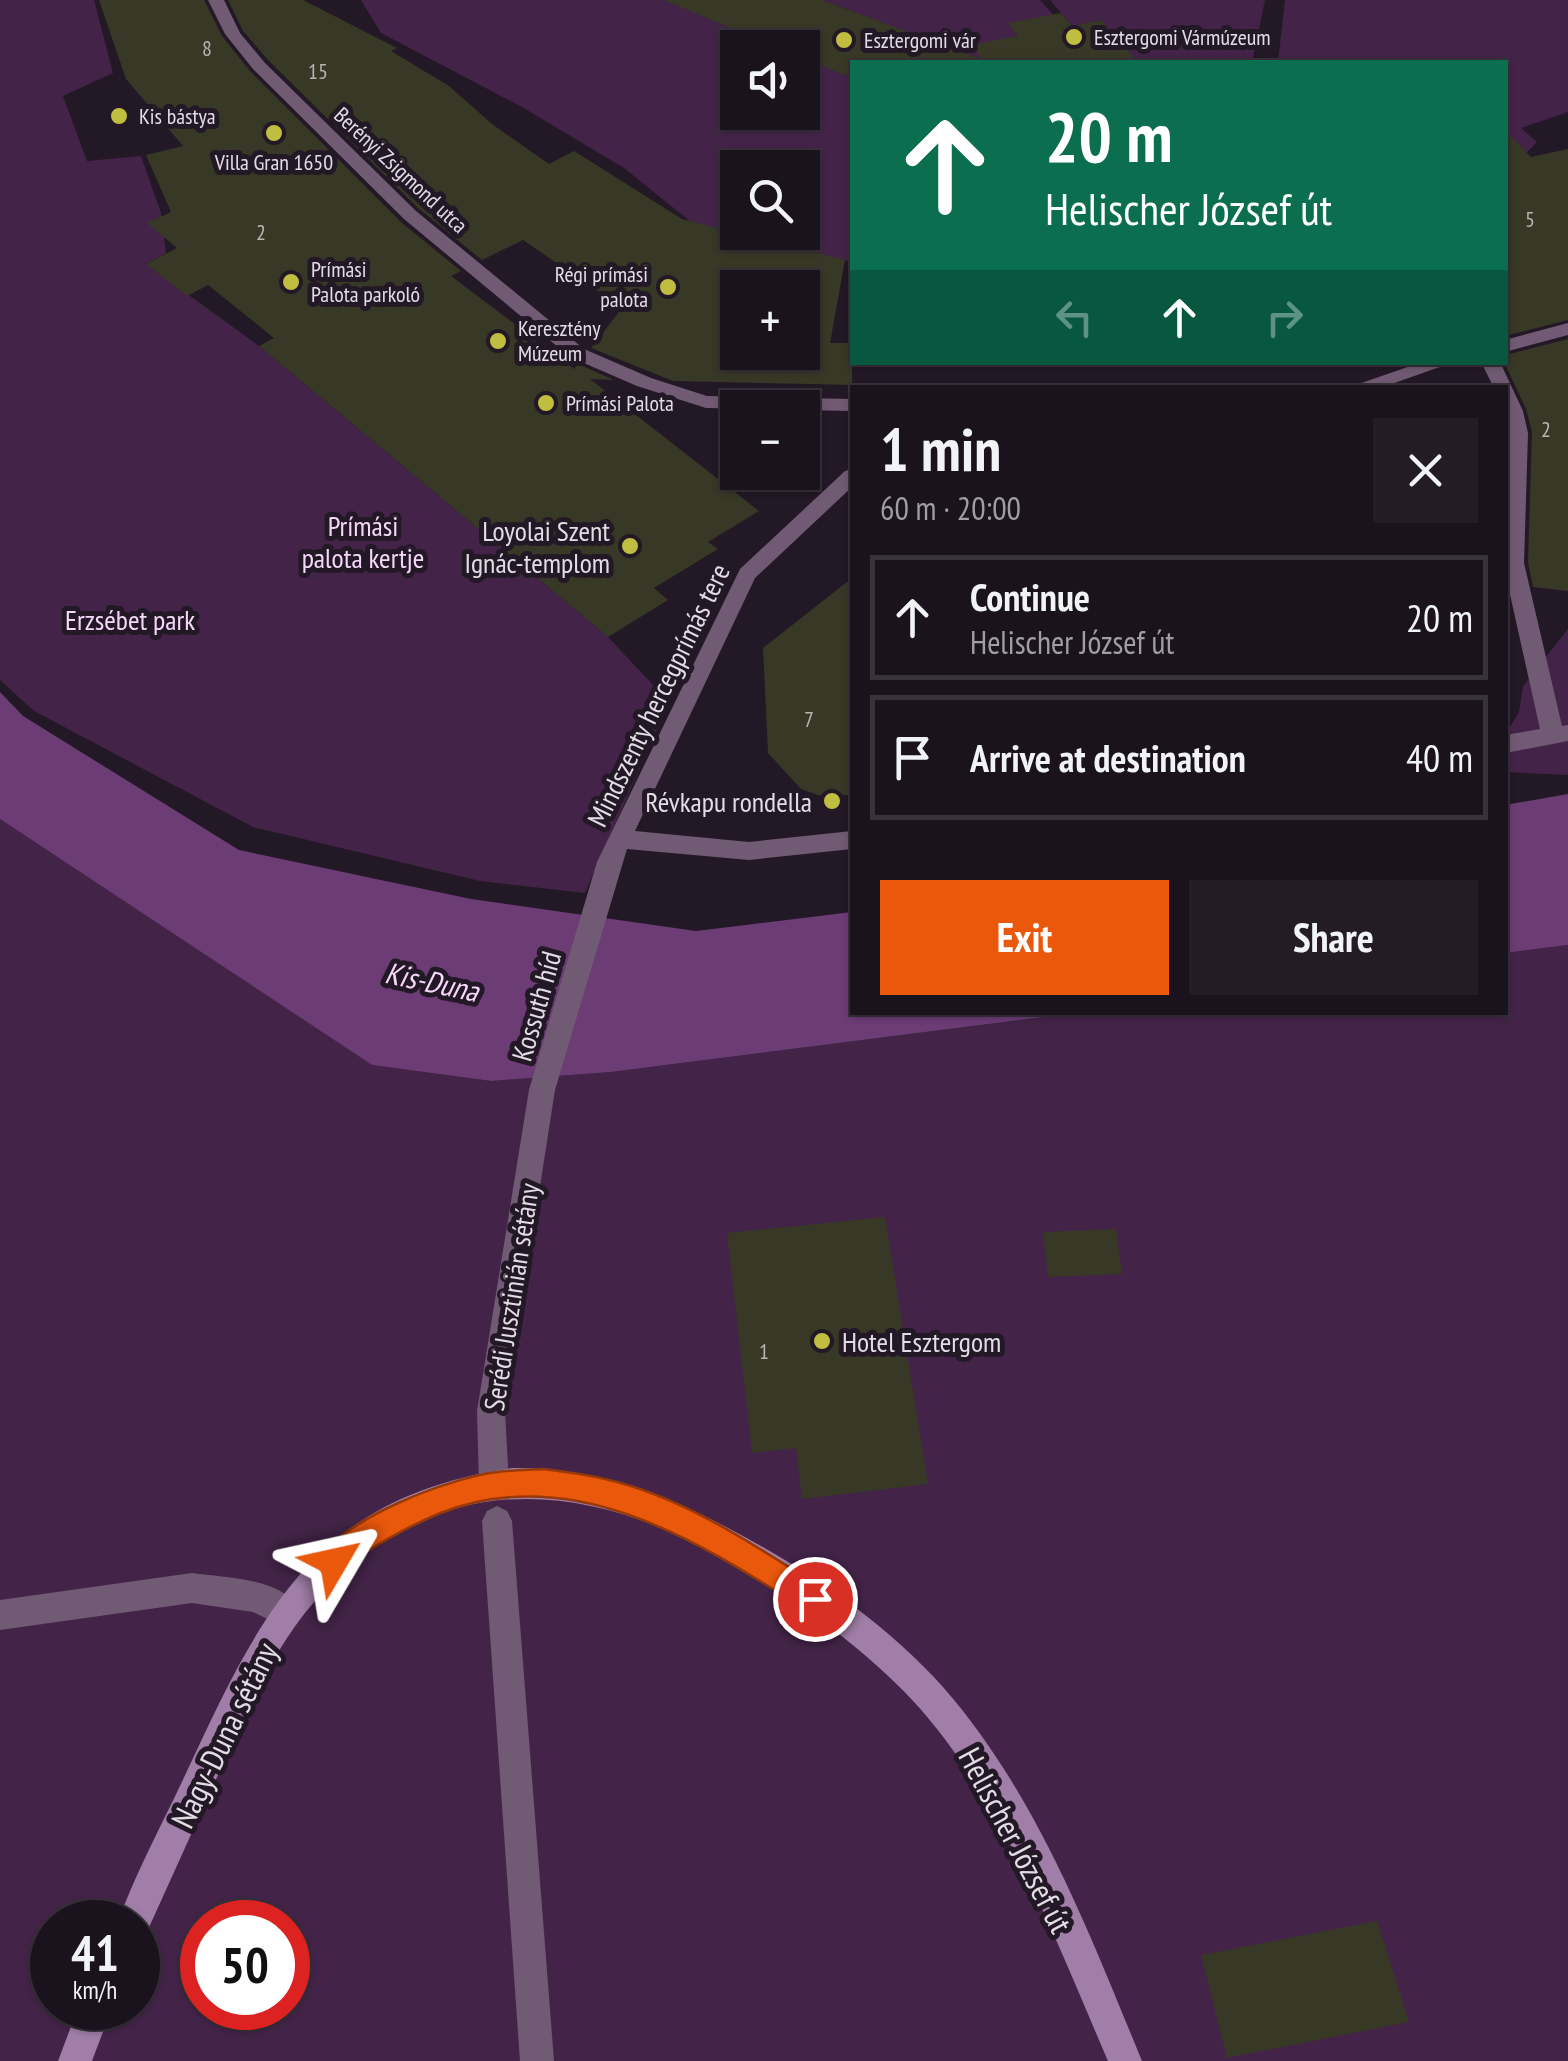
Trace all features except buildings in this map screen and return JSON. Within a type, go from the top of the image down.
[{"type":"main road","name":"Helischer József út","points":[[494,1485],[544,1482],[608,1492],[676,1519],[792,1583],[861,1632],[915,1680],[989,1775],[1028,1847],[1125,2061]]},
{"type":"main road","name":"Nagy-Duna sétány","points":[[144,1900],[248,1676],[286,1613],[316,1577],[351,1546],[395,1519],[441,1499],[494,1485]]},
{"type":"main road","points":[[75,2061],[87,2030]]},
{"type":"street","name":"Berényi Zsigmond utca","points":[[216,0],[233,34],[259,66],[410,215],[578,352],[644,382],[706,402],[850,405]]},
{"type":"street","points":[[1508,345],[1568,329]]},
{"type":"street","points":[[1366,385],[1435,365]]},
{"type":"street","points":[[1508,396],[1513,404],[1522,458],[1514,560],[1560,734],[1508,743]]},
{"type":"street","name":"Mindszenty hercegprímás tere","points":[[614,850],[747,574],[850,478]]},
{"type":"street","points":[[614,850],[749,850],[850,840]]},
{"type":"street","name":"Kossuth híd","points":[[531,1169],[542,1090],[614,850]]},
{"type":"street","name":"Serédi Jusztinián sétány","points":[[494,1485],[491,1412],[531,1169]]},
{"type":"street","points":[[497,1521],[537,2061]]},
{"type":"street","points":[[0,1614],[192,1588],[257,1597],[286,1613]]},
{"type":"green space","name":"Erzsébet park","points":[[0,0],[94,0],[113,73],[63,96],[87,161],[141,156],[161,213],[166,253],[146,264],[259,346],[608,637],[669,702],[585,893],[480,881],[253,827],[34,711],[0,680]]},
{"type":"green space","points":[[361,0],[721,0],[702,16],[737,30],[720,30],[720,130],[820,130],[820,64],[850,77],[850,262],[804,250],[820,250],[820,150],[720,150],[720,229],[691,222],[624,168],[522,107],[381,33]]},
{"type":"green space","points":[[822,0],[1040,0],[1064,27],[1009,24],[1025,45],[983,60]]},
{"type":"green space","points":[[1050,0],[1265,0],[1252,60],[1136,60],[1101,20],[1072,26]]},
{"type":"green space","points":[[1285,0],[1568,0],[1568,112],[1521,128],[1537,142],[1516,164],[1508,165],[1508,60],[1278,60]]},
{"type":"green space","points":[[1568,629],[1568,775],[1508,772],[1508,730],[1519,712],[1523,686]]},
{"type":"green space","points":[[0,819],[372,1065],[491,1081],[611,1072],[1059,1015],[1508,1015],[1508,953],[1568,945],[1568,2061],[0,2061]]},
{"type":"water","name":"Kis-Duna","points":[[0,692],[23,716],[239,850],[471,899],[696,931],[850,912],[850,1015],[1059,1015],[611,1072],[491,1081],[372,1065],[0,819]]},
{"type":"water","points":[[1568,794],[1568,945],[1508,953],[1508,804]]},
{"type":"place","name":"Esztergomi Vármúzeum","points":[[1074,37]]},
{"type":"place","name":"Esztergomi vár","points":[[844,40]]},
{"type":"place","name":"Kis bástya","points":[[119,116]]},
{"type":"place","name":"Villa Gran 1650","points":[[274,133]]},
{"type":"place","name":"Prímási Palota parkoló","points":[[291,282]]},
{"type":"place","name":"Régi prímási palota","points":[[668,287]]},
{"type":"place","name":"Keresztény Múzeum","points":[[498,341]]},
{"type":"place","name":"Prímási Palota","points":[[546,403]]},
{"type":"place","name":"Loyolai Szent Ignác-templom","points":[[630,546]]},
{"type":"place","name":"Révkapu rondella","points":[[832,801]]},
{"type":"place","name":"Hotel Esztergom","points":[[822,1341]]},
{"type":"route","points":[[334,1562],[351,1546],[395,1519],[441,1499],[494,1485],[544,1482],[608,1492],[676,1519],[726,1544],[815,1599]]},
{"type":"park label","name":"Prímási palota kertje","points":[[363,541]]}]
